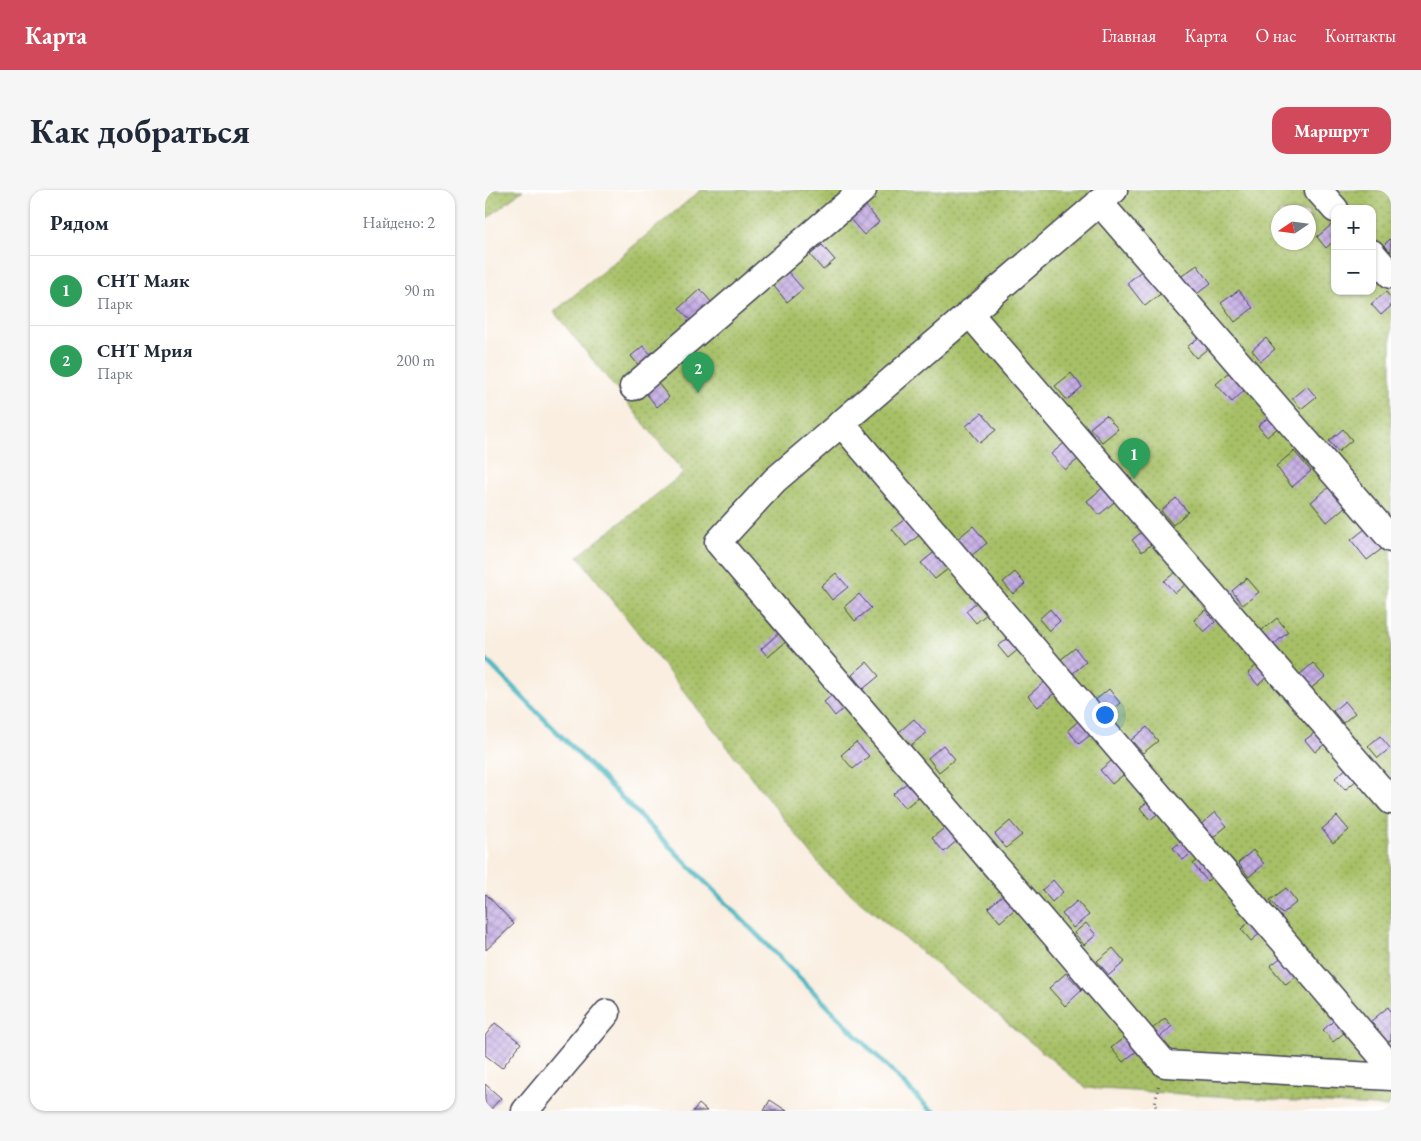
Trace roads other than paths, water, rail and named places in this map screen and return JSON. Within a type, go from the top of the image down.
[{"type":"street","points":[[633,387],[863,190]]},
{"type":"street","points":[[1318,190],[1331,205]]},
{"type":"street","points":[[1391,539],[1106,196],[775,480],[718,542],[1165,1064],[1391,1077]]},
{"type":"street","points":[[1376,257],[1391,274]]},
{"type":"street","points":[[969,313],[1391,801]]},
{"type":"street","points":[[841,423],[1391,1067]]},
{"type":"street","points":[[525,1111],[607,1013]]},
{"type":"waterway","points":[[485,659],[929,1109],[934,1111]]},
{"type":"place","name":"СНТ Мрия","points":[[698,393]]},
{"type":"place","name":"СНТ Маяк","points":[[1134,479]]}]
